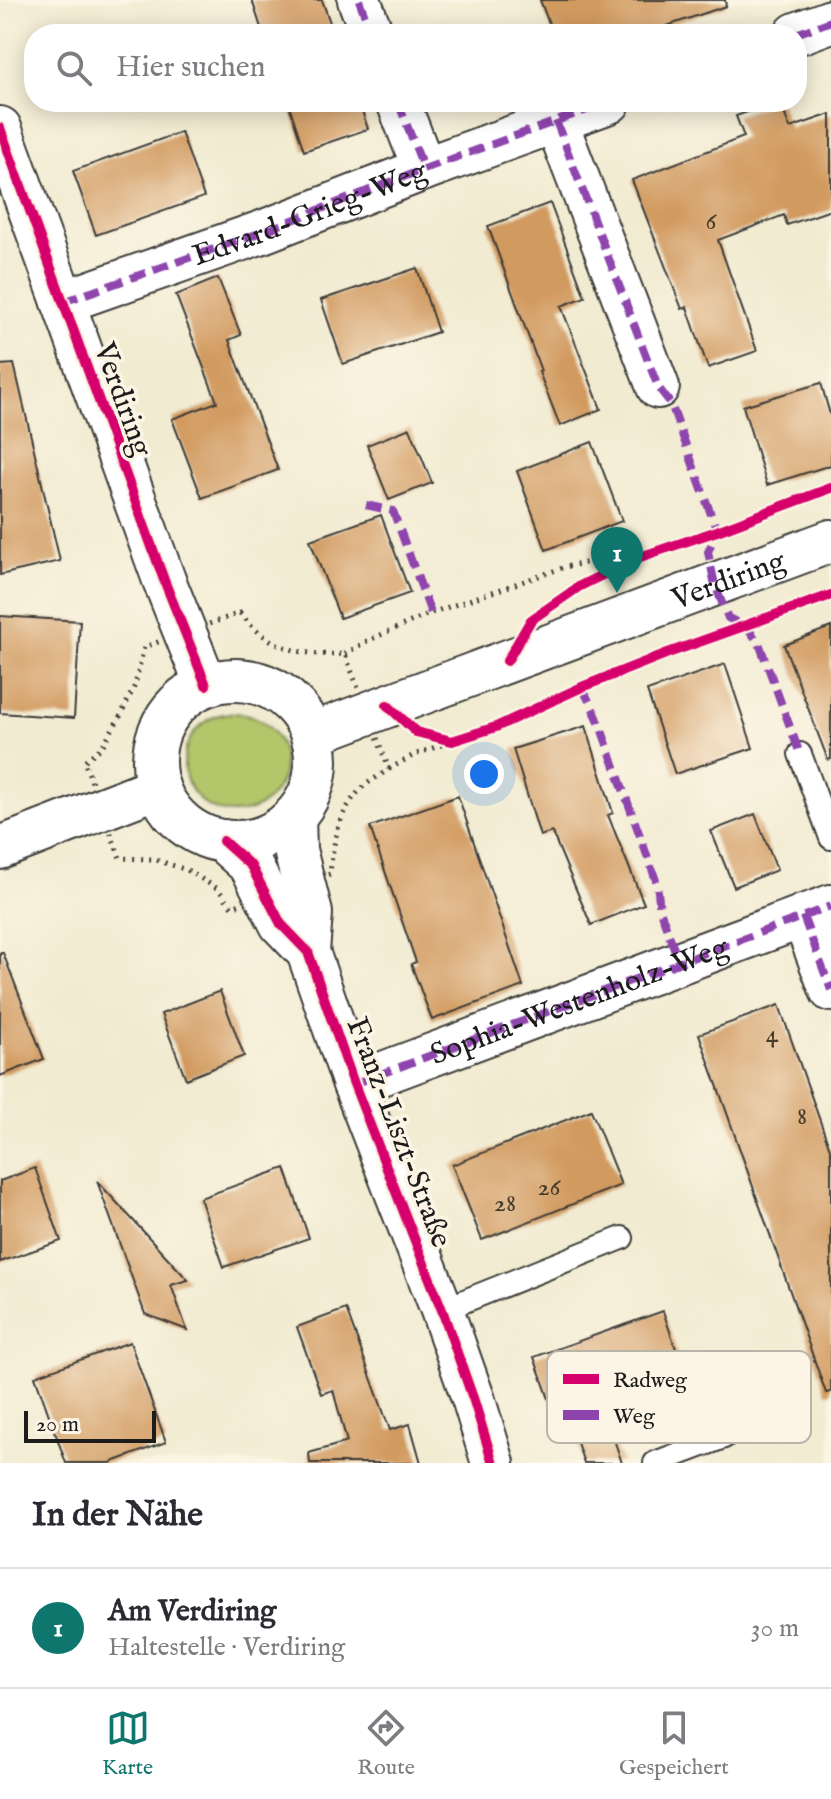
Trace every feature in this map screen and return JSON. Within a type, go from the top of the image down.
[{"type":"street","points":[[359,0],[368,24]]},
{"type":"street","points":[[807,30],[831,21]]},
{"type":"street","points":[[402,112],[424,169]]},
{"type":"street","name":"Edvard-Grieg-Weg","points":[[63,302],[262,232],[581,112]]},
{"type":"street","points":[[556,121],[658,387]]},
{"type":"street","name":"Verdiring","points":[[0,128],[164,580],[206,685]]},
{"type":"street","name":"Verdiring","points":[[312,734],[831,541]]},
{"type":"street","points":[[224,680],[246,680],[268,686],[289,700],[304,717],[312,734],[317,757],[312,789],[294,817],[279,830],[265,836],[242,842],[202,835],[183,822],[168,806],[158,787],[154,765],[156,743],[164,721],[175,705],[206,685],[224,680]]},
{"type":"street","points":[[0,848],[158,787]]},
{"type":"street","name":"Franz-Liszt-Straße","points":[[284,889],[295,850],[294,817]]},
{"type":"street","name":"Franz-Liszt-Straße","points":[[223,841],[311,913],[308,952],[354,1084],[442,1310],[493,1463]]},
{"type":"street","name":"Sophia-Westenholz-Weg","points":[[354,1084],[817,911],[831,990]]},
{"type":"lane","points":[[800,754],[831,838]]},
{"type":"lane","points":[[442,1310],[622,1238]]},
{"type":"lane","points":[[655,1463],[708,1443]]},
{"type":"path","points":[[452,741],[414,755],[363,788],[341,817],[332,848],[330,874],[232,907],[218,889],[187,870],[153,859],[120,858],[84,761],[101,748],[121,715],[135,685],[144,647],[240,613],[253,628],[280,646],[316,655],[345,654],[431,613],[565,567],[605,559],[634,559]]},
{"type":"path","points":[[607,573],[634,559]]},
{"type":"path","points":[[345,654],[377,709],[389,769]]},
{"type":"path","points":[[377,709],[416,732],[452,741]]},
{"type":"green space","points":[[234,713],[262,721],[276,735],[284,763],[276,791],[262,805],[234,813],[206,805],[192,791],[184,763],[192,735],[206,721]]},
{"type":"building","points":[[252,0],[322,0],[330,24],[260,24]]},
{"type":"building","points":[[540,0],[725,0],[726,6],[673,24],[549,24]]},
{"type":"building","points":[[291,112],[362,112],[368,129],[304,151]]},
{"type":"building","points":[[747,112],[784,112],[790,128],[831,114],[831,210],[787,225],[784,215],[718,240],[757,351],[708,368],[687,307],[682,309],[632,180],[744,137],[736,116]]},
{"type":"building","points":[[181,132],[204,197],[96,235],[73,171]]},
{"type":"building","points":[[550,203],[585,297],[561,306],[601,409],[560,426],[488,226]]},
{"type":"building","points":[[417,268],[438,332],[343,364],[321,300]]},
{"type":"building","points":[[218,278],[241,335],[229,340],[278,470],[202,498],[172,419],[217,402],[176,295]]},
{"type":"building","points":[[14,364],[60,561],[0,575],[0,365]]},
{"type":"building","points":[[821,383],[831,418],[831,465],[767,485],[743,406]]},
{"type":"building","points":[[410,428],[432,483],[389,500],[367,445]]},
{"type":"building","points":[[592,442],[622,521],[546,550],[517,471]]},
{"type":"building","points":[[381,515],[410,593],[340,618],[310,540]]},
{"type":"building","points":[[0,616],[80,621],[74,718],[0,713]]},
{"type":"building","points":[[831,627],[831,759],[828,760],[784,645]]},
{"type":"building","points":[[725,664],[753,748],[675,774],[647,691]]},
{"type":"building","points":[[586,726],[613,813],[608,815],[644,904],[591,925],[552,832],[540,836],[513,749]]},
{"type":"building","points":[[458,796],[523,986],[432,1020],[411,964],[416,962],[370,827]]},
{"type":"building","points":[[755,814],[777,870],[734,887],[711,831]]},
{"type":"building","points":[[0,953],[3,953],[44,1059],[0,1076]]},
{"type":"building","points":[[220,991],[244,1056],[186,1079],[161,1014]]},
{"type":"building","points":[[779,1005],[831,1152],[831,1392],[826,1393],[699,1034]]},
{"type":"building","points":[[591,1110],[621,1185],[482,1240],[452,1165]]},
{"type":"building","points":[[35,1168],[61,1241],[0,1262],[0,1181]]},
{"type":"building","points":[[285,1168],[309,1238],[224,1267],[200,1198]]},
{"type":"building","points":[[97,1181],[188,1280],[171,1285],[187,1330],[145,1314]]},
{"type":"building","points":[[346,1309],[390,1430],[410,1424],[421,1463],[310,1463],[309,1453],[347,1442],[333,1390],[321,1394],[297,1327]]},
{"type":"building","points":[[663,1311],[677,1351],[551,1351]]},
{"type":"building","points":[[130,1342],[166,1442],[110,1463],[66,1463],[35,1376]]},
{"type":"building","points":[[547,1352],[547,1393],[534,1357]]},
{"type":"building","points":[[577,1443],[615,1443],[622,1463],[584,1463]]},
{"type":"marked path","points":[[359,0],[368,24]]},
{"type":"marked path","points":[[807,30],[831,21]]},
{"type":"marked path","points":[[402,112],[424,169]]},
{"type":"marked path","points":[[63,302],[262,232],[581,112]]},
{"type":"marked path","points":[[556,121],[658,387],[671,404],[717,531],[708,552],[715,585],[728,618],[746,626],[759,643],[800,754]]},
{"type":"marked path","points":[[366,505],[393,511],[431,613]]},
{"type":"marked path","points":[[582,687],[597,717],[657,883],[660,910],[679,962]]},
{"type":"marked path","points":[[354,1084],[831,906]]},
{"type":"marked path","points":[[803,916],[831,990]]},
{"type":"cycle path","points":[[0,128],[164,580],[206,685]]},
{"type":"cycle path","points":[[507,661],[531,620],[580,586],[634,559],[831,488]]},
{"type":"cycle path","points":[[387,705],[416,732],[452,741],[496,727],[582,687],[668,653],[831,595]]},
{"type":"cycle path","points":[[223,841],[251,866],[281,924],[308,952],[354,1084],[442,1310],[493,1463]]},
{"type":"place","name":"Am Verdiring","points":[[617,593]]}]
